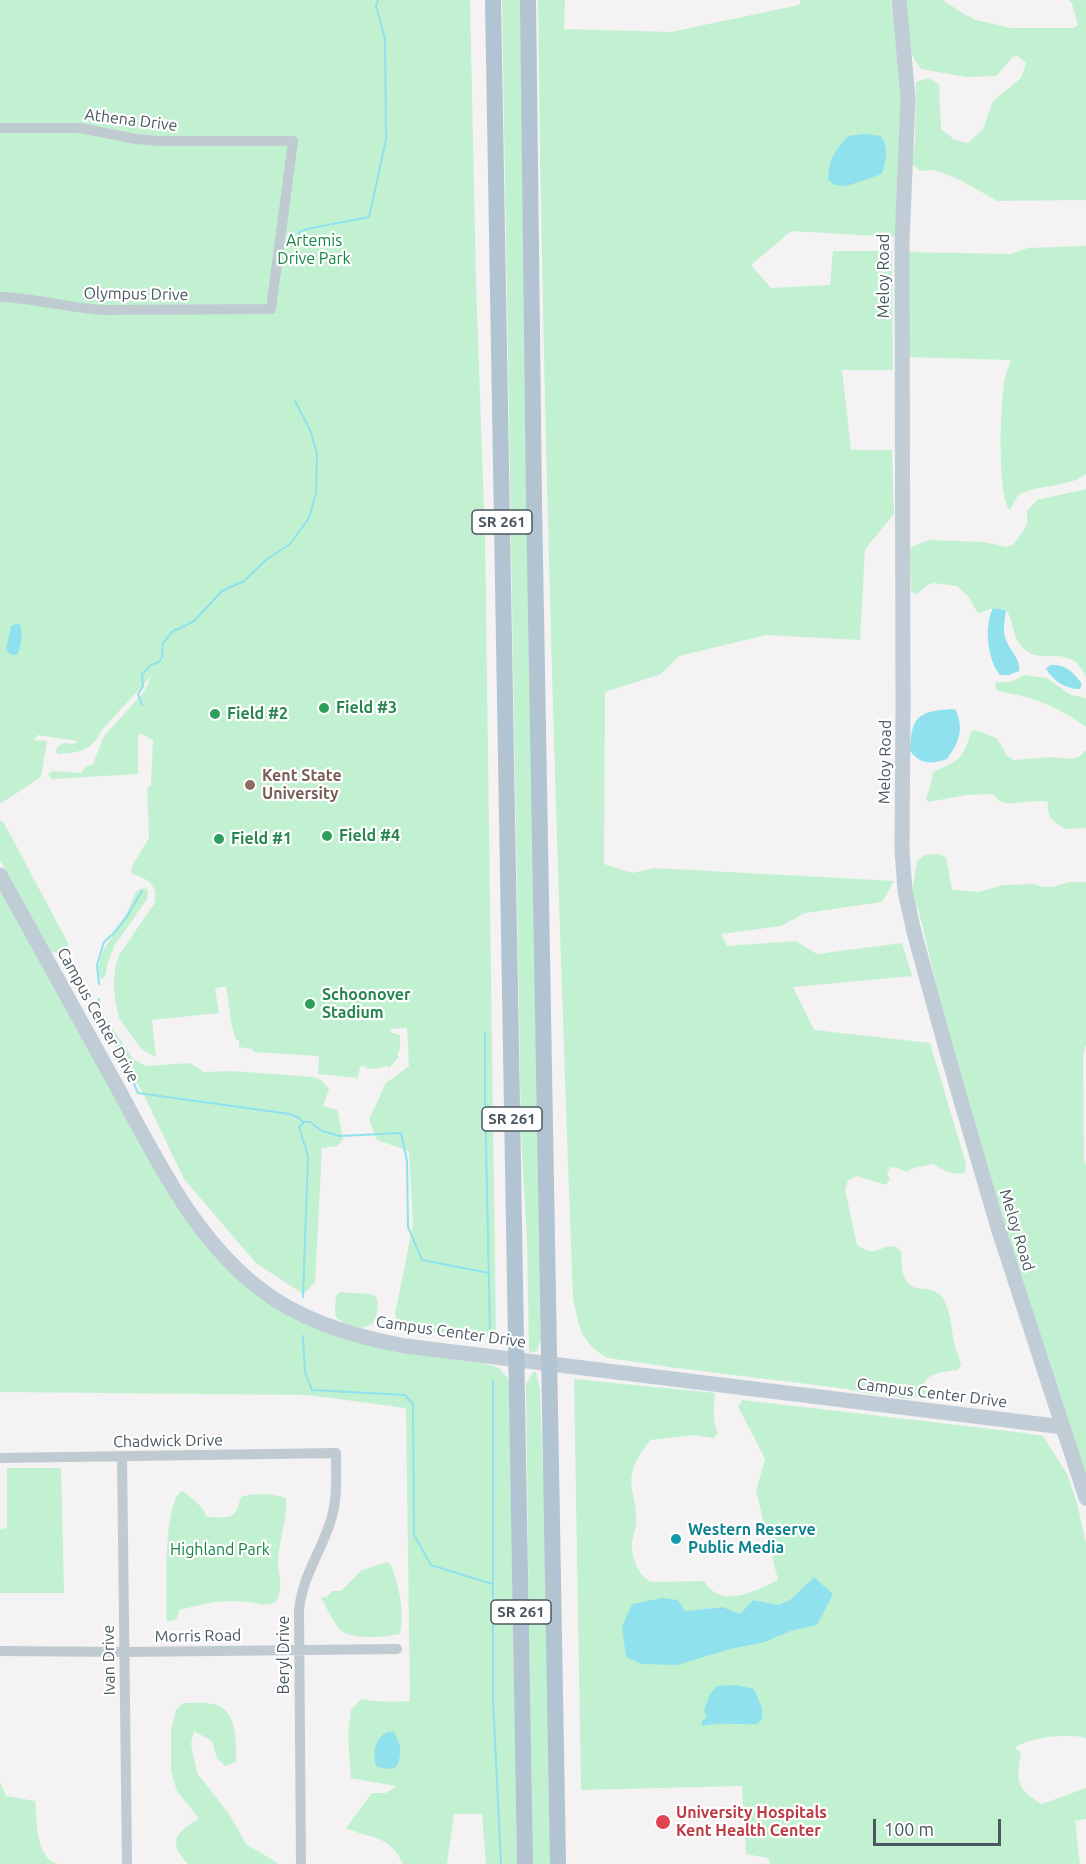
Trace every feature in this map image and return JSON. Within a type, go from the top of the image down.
[{"type":"main road","name":"SR 261","points":[[493,0],[525,1864]]},
{"type":"main road","name":"SR 261","points":[[528,0],[558,1864]]},
{"type":"street","name":"Meloy Road","points":[[899,0],[908,98],[902,242],[902,850],[904,891],[976,1153],[1022,1306],[1086,1498]]},
{"type":"street","name":"Athena Drive","points":[[0,128],[80,128],[159,141],[293,141],[271,309]]},
{"type":"street","name":"Olympus Drive","points":[[0,297],[29,298],[103,310],[271,309]]},
{"type":"street","name":"Campus Center Drive","points":[[0,875],[178,1195],[219,1251],[243,1275],[274,1299],[293,1310],[350,1333],[405,1346],[1063,1427]]},
{"type":"street","name":"Chadwick Drive","points":[[0,1458],[336,1453]]},
{"type":"street","name":"Beryl Drive","points":[[301,1864],[300,1600],[306,1576],[332,1516],[336,1491],[336,1453]]},
{"type":"street","name":"Ivan Drive","points":[[122,1457],[127,1864]]},
{"type":"street","name":"Morris Road","points":[[0,1651],[397,1649]]},
{"type":"green space","name":"Artemis Drive Park","points":[[0,0],[470,0],[476,282],[485,537],[496,1338],[400,1328],[395,1314],[413,1225],[409,1151],[377,1140],[369,1119],[386,1083],[409,1066],[407,1028],[390,1029],[391,1033],[400,1035],[400,1049],[397,1055],[399,1057],[389,1068],[387,1066],[367,1069],[367,1067],[360,1066],[358,1078],[318,1074],[319,1056],[253,1052],[253,1049],[239,1047],[239,1040],[236,1040],[232,1027],[226,986],[215,988],[219,1013],[152,1020],[156,1057],[141,1049],[119,1018],[115,1000],[115,968],[119,955],[154,904],[155,897],[153,887],[147,880],[131,873],[132,866],[149,838],[147,788],[151,785],[153,740],[141,734],[138,736],[138,774],[52,779],[48,775],[52,771],[82,773],[85,767],[93,764],[104,736],[144,692],[152,675],[101,731],[93,743],[84,750],[58,754],[57,747],[63,743],[73,744],[78,741],[38,735],[34,740],[47,741],[41,777],[0,804]]},
{"type":"green space","points":[[502,0],[521,0],[542,1336],[537,1351],[531,1353],[529,1349],[527,1241],[521,1134]]},
{"type":"green space","points":[[538,0],[565,0],[564,29],[671,32],[799,5],[801,0],[891,0],[901,95],[895,237],[791,231],[751,265],[771,288],[830,285],[833,251],[892,251],[893,370],[842,370],[851,450],[892,450],[894,514],[865,549],[860,640],[766,635],[679,656],[661,674],[605,692],[604,864],[632,873],[654,868],[894,881],[882,902],[805,913],[781,926],[721,934],[727,946],[795,941],[817,954],[902,943],[912,976],[793,987],[814,1030],[930,1043],[966,1164],[965,1173],[948,1172],[933,1164],[913,1168],[907,1172],[890,1167],[887,1174],[890,1179],[886,1185],[857,1176],[848,1180],[845,1190],[857,1245],[864,1250],[872,1251],[887,1246],[896,1247],[901,1252],[902,1270],[907,1282],[917,1288],[933,1290],[942,1297],[945,1303],[961,1364],[958,1370],[935,1374],[926,1380],[927,1391],[935,1398],[908,1399],[608,1358],[586,1340],[579,1325],[573,1298],[556,811],[543,325]]},
{"type":"green space","points":[[904,0],[943,0],[976,20],[1010,28],[1074,28],[1078,25],[1069,0],[1086,0],[1086,200],[998,201],[956,178],[935,170],[920,171],[912,164],[915,143],[916,82],[928,78],[939,84],[941,129],[955,140],[968,143],[983,129],[993,101],[1021,78],[1026,63],[1018,56],[1013,57],[996,76],[967,77],[921,69],[909,45]]},
{"type":"green space","points":[[1086,246],[1086,474],[1076,480],[1033,489],[1018,495],[1010,510],[1003,487],[1001,425],[1005,376],[1011,360],[906,357],[907,252],[1011,254],[1028,248]]},
{"type":"green space","points":[[1086,489],[1086,677],[1074,661],[1061,656],[1041,656],[1028,652],[1018,642],[1006,610],[993,608],[977,612],[968,596],[957,586],[934,583],[917,594],[911,592],[910,550],[912,547],[929,540],[984,542],[1006,547],[1013,545],[1027,523],[1027,511],[1037,500]]},
{"type":"green space","points":[[1024,675],[1047,678],[1071,695],[1086,698],[1086,727],[1044,703],[998,691],[995,687],[996,682],[1011,682]]},
{"type":"green space","points":[[976,730],[996,738],[1006,755],[1014,760],[1052,757],[1069,759],[1079,757],[1086,750],[1086,828],[1065,829],[1052,818],[1048,802],[1043,801],[1004,803],[993,794],[967,795],[928,802],[926,798],[933,772],[958,758],[965,749],[971,732]]},
{"type":"green space","points":[[0,820],[4,823],[68,943],[63,953],[51,952],[0,860]]},
{"type":"green space","points":[[938,854],[946,858],[954,890],[979,892],[1003,885],[1033,884],[1053,887],[1069,882],[1086,882],[1086,1044],[1083,1055],[1084,1159],[1086,1166],[1086,1479],[1025,1303],[957,1069],[918,908],[911,898],[917,861],[924,855]]},
{"type":"green space","points":[[145,888],[148,891],[147,899],[115,945],[105,977],[100,980],[98,967],[103,951],[128,911],[135,893]]},
{"type":"green space","points":[[0,889],[141,1144],[274,1307],[314,1328],[348,1339],[409,1352],[491,1365],[500,1369],[509,1380],[517,1864],[486,1864],[482,1814],[454,1814],[447,1864],[403,1864],[386,1843],[346,1828],[372,1793],[386,1793],[396,1786],[351,1778],[348,1735],[351,1710],[361,1699],[386,1702],[410,1701],[406,1408],[308,1395],[0,1392]]},
{"type":"green space","points":[[98,1014],[108,1021],[133,1059],[146,1066],[190,1063],[203,1072],[232,1071],[313,1077],[321,1080],[329,1089],[323,1106],[337,1110],[343,1140],[337,1146],[322,1148],[315,1283],[303,1294],[256,1263],[184,1179],[142,1091],[122,1060]]},
{"type":"green space","points":[[340,1292],[375,1296],[378,1302],[376,1319],[373,1323],[363,1328],[355,1327],[343,1323],[336,1317],[336,1296]]},
{"type":"green space","points":[[533,1372],[536,1372],[540,1390],[552,1864],[532,1864],[526,1384]]},
{"type":"green space","points":[[574,1379],[715,1393],[714,1418],[718,1433],[714,1438],[694,1435],[650,1440],[637,1459],[631,1478],[636,1518],[632,1550],[638,1569],[651,1582],[704,1581],[711,1590],[720,1595],[739,1596],[778,1580],[756,1491],[765,1459],[738,1406],[743,1400],[1043,1436],[1067,1474],[1077,1503],[1086,1544],[1086,1738],[1049,1737],[1015,1747],[1021,1753],[1020,1783],[1033,1799],[1042,1804],[1086,1788],[1086,1819],[1075,1821],[1080,1864],[770,1864],[768,1858],[746,1854],[742,1786],[581,1790]],"holes":[[[814,1577],[816,1625],[791,1631],[762,1643],[730,1649],[685,1611],[723,1607],[740,1614],[753,1600],[779,1605],[791,1599]]]},
{"type":"green space","points":[[7,1468],[61,1468],[64,1593],[0,1593],[0,1529],[7,1528]]},
{"type":"green space","name":"Highland Park","points":[[182,1491],[200,1505],[207,1517],[230,1516],[236,1511],[241,1497],[247,1495],[264,1494],[286,1498],[286,1514],[278,1556],[280,1586],[276,1602],[266,1604],[240,1601],[210,1603],[179,1610],[177,1619],[167,1622],[168,1531],[171,1513]]},
{"type":"green space","points":[[387,1562],[391,1565],[400,1599],[402,1617],[400,1634],[362,1637],[342,1631],[321,1598],[327,1597],[332,1591],[341,1591],[362,1570]]},
{"type":"green space","points":[[183,1703],[213,1704],[227,1712],[234,1727],[236,1762],[225,1766],[217,1758],[212,1741],[194,1731],[191,1744],[197,1773],[229,1814],[246,1844],[279,1864],[188,1864],[181,1856],[177,1849],[177,1838],[185,1828],[199,1818],[177,1791],[171,1771],[171,1731],[176,1710]]},
{"type":"green space","points":[[0,1782],[6,1796],[35,1801],[41,1846],[50,1860],[57,1864],[0,1864]]},
{"type":"water","points":[[864,134],[881,136],[884,141],[886,154],[882,174],[847,186],[834,185],[828,179],[834,155],[848,136]]},
{"type":"water","points":[[993,608],[1006,610],[1005,636],[1019,667],[1019,671],[1009,675],[1000,675],[990,652],[988,624]]},
{"type":"water","points":[[20,624],[21,643],[18,654],[15,655],[6,650],[11,626]]},
{"type":"water","points":[[1051,665],[1065,667],[1072,672],[1082,684],[1080,689],[1070,688],[1056,680],[1046,668]]},
{"type":"water","points":[[956,710],[960,730],[955,747],[947,759],[927,762],[918,759],[910,751],[915,723],[924,714]]},
{"type":"water","points":[[814,1577],[833,1594],[817,1625],[791,1631],[762,1643],[730,1649],[677,1665],[642,1664],[626,1657],[622,1626],[632,1604],[662,1598],[678,1600],[685,1611],[723,1607],[740,1614],[753,1600],[779,1605],[791,1599]]},
{"type":"water","points":[[736,1685],[754,1689],[762,1708],[762,1719],[757,1724],[703,1726],[701,1722],[707,1717],[704,1710],[710,1694],[717,1686]]},
{"type":"water","points":[[387,1732],[394,1732],[400,1750],[400,1758],[396,1767],[389,1769],[376,1766],[375,1756],[379,1738]]},
{"type":"waterway","points":[[299,234],[307,229],[369,217],[386,140],[385,39],[376,6],[378,0]]},
{"type":"waterway","points":[[142,705],[138,694],[143,686],[142,674],[151,665],[159,662],[162,657],[163,643],[174,630],[194,621],[222,591],[244,581],[267,559],[290,544],[309,518],[316,493],[317,453],[310,430],[295,401]]},
{"type":"waterway","points":[[99,984],[97,965],[104,942],[126,918],[142,891]]},
{"type":"waterway","points":[[99,999],[98,1007],[103,1022],[125,1057],[138,1093],[290,1114],[303,1122]]},
{"type":"waterway","points":[[485,1032],[490,1333]]},
{"type":"waterway","points":[[303,1297],[308,1156],[299,1127],[304,1122],[310,1122],[322,1131],[340,1136],[401,1133],[407,1161],[408,1227],[422,1260],[489,1273]]},
{"type":"waterway","points":[[303,1336],[305,1372],[312,1390],[405,1395],[413,1404],[414,1535],[431,1565],[492,1584]]},
{"type":"waterway","points":[[493,1381],[493,1700],[501,1864]]},
{"type":"place","name":"Field #3","points":[[324,708]]},
{"type":"place","name":"Field #2","points":[[215,714]]},
{"type":"place","name":"Kent State University","points":[[250,785]]},
{"type":"place","name":"Field #4","points":[[327,836]]},
{"type":"place","name":"Field #1","points":[[219,839]]},
{"type":"place","name":"Schoonover Stadium","points":[[310,1004]]},
{"type":"place","name":"Western Reserve Public Media","points":[[676,1539]]},
{"type":"place","name":"University Hospitals Kent Health Center","points":[[663,1822]]}]
